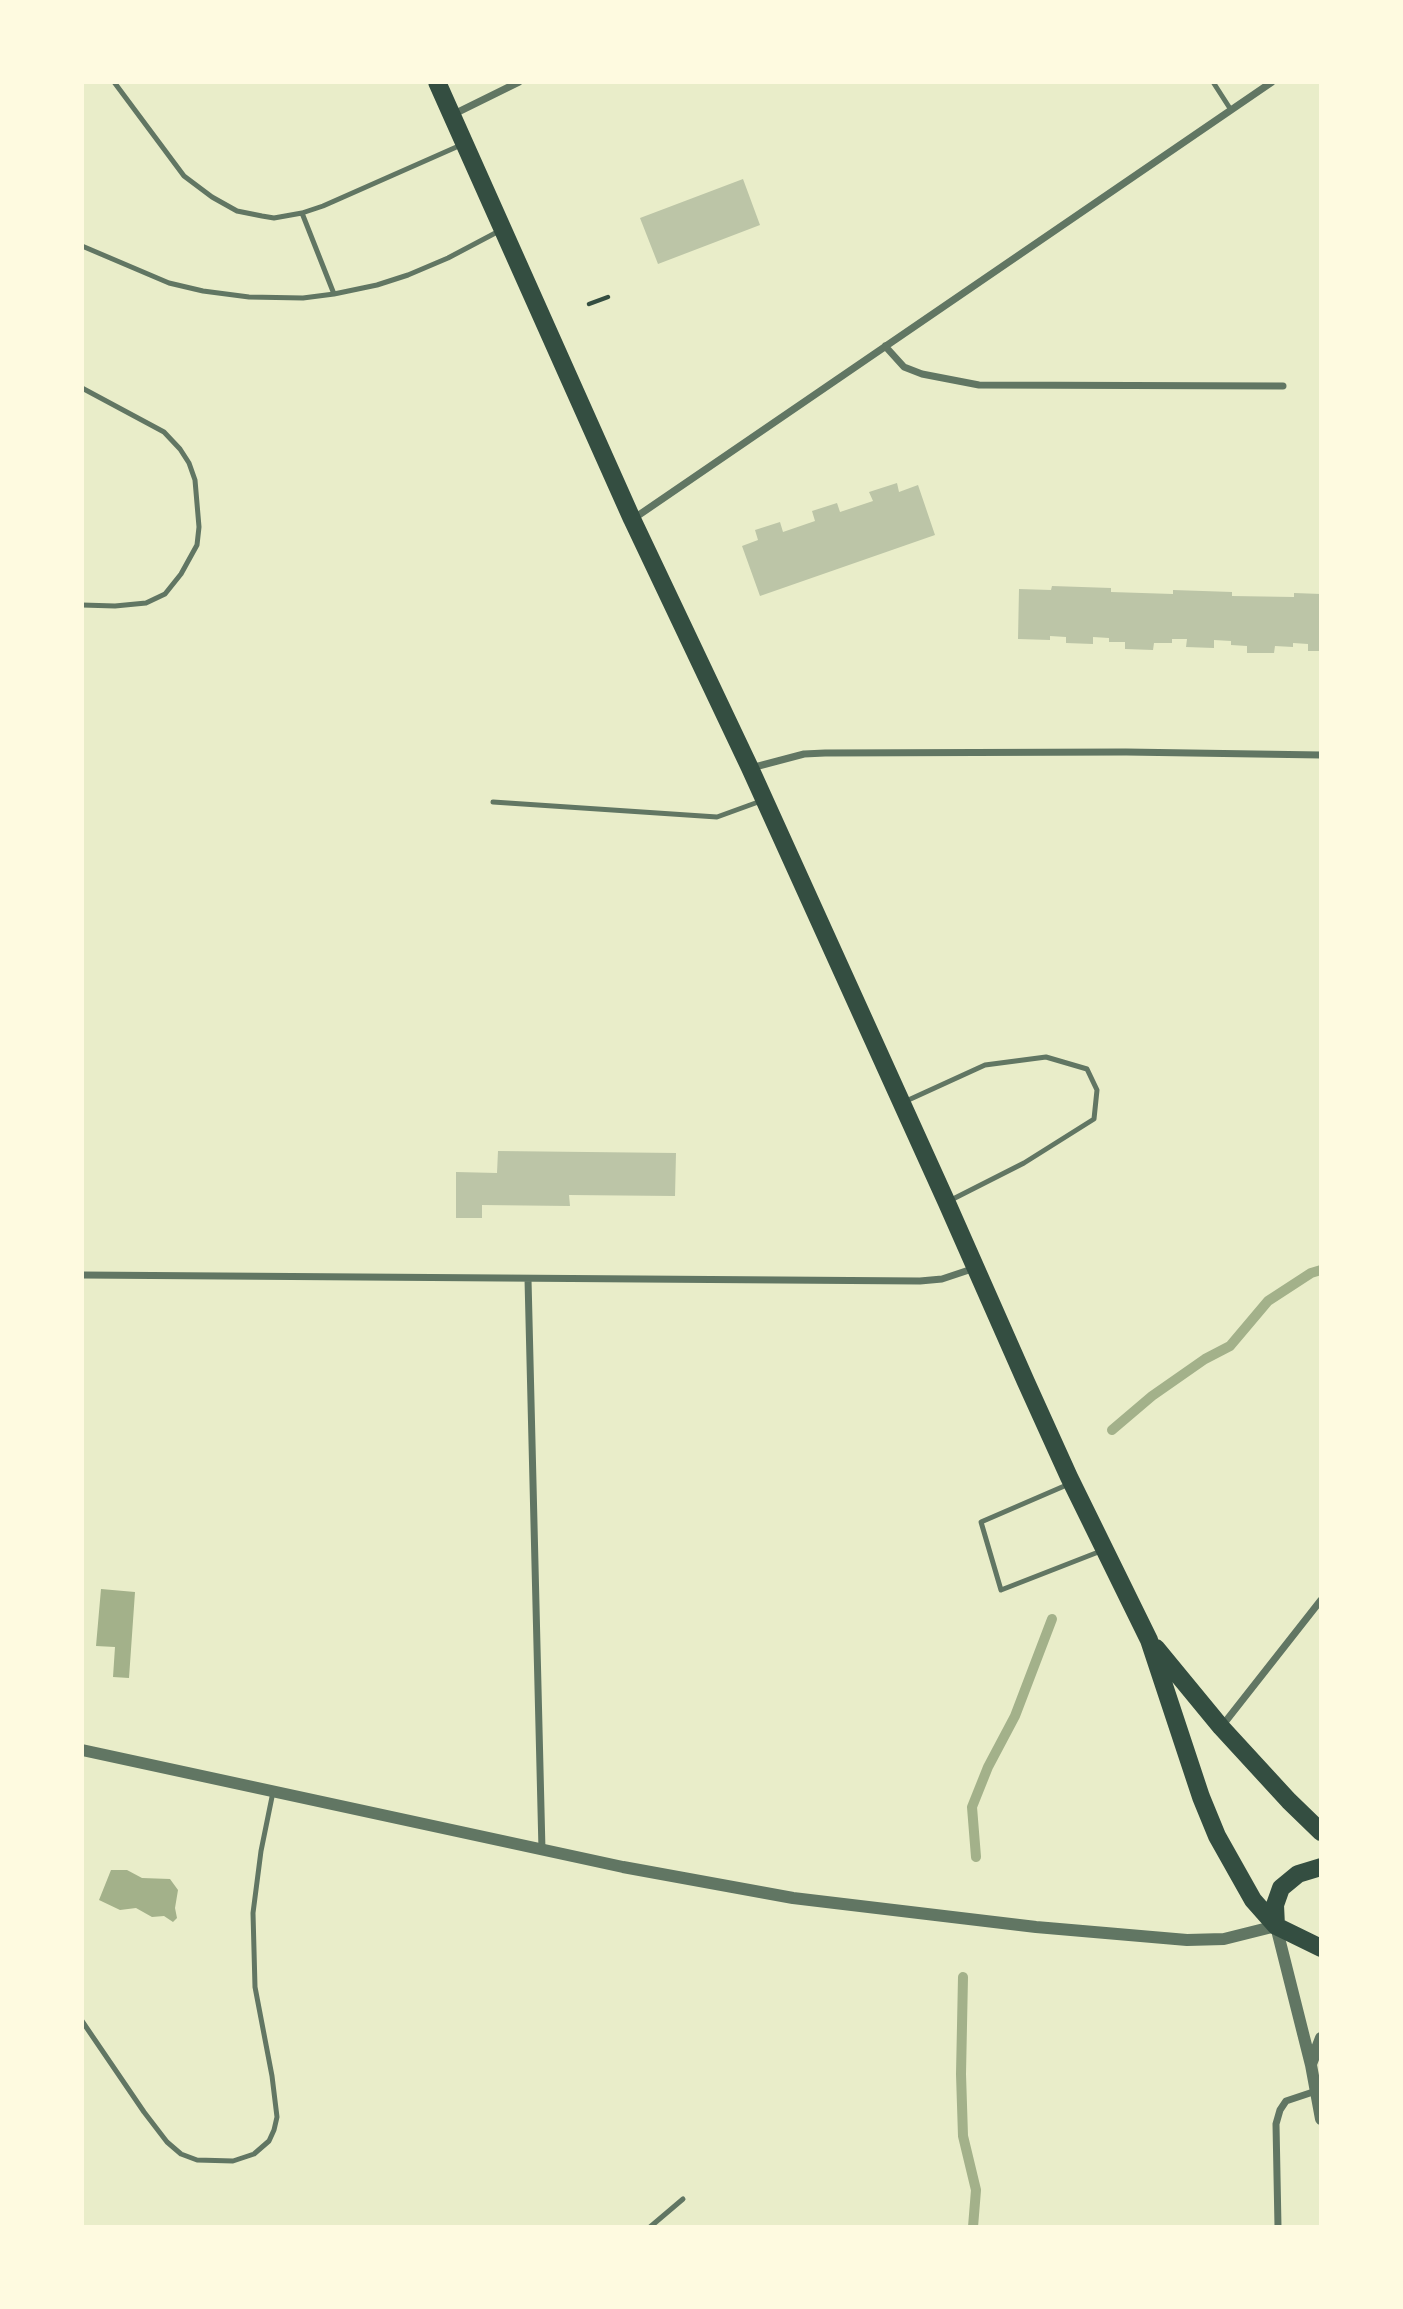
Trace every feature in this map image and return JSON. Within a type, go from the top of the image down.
[{"type":"main road","points":[[437,82],[632,519],[750,768],[1072,1483],[1149,1640],[1201,1797],[1217,1836],[1253,1900],[1276,1926],[1321,1948]]},
{"type":"main road","points":[[1149,1640],[1221,1727],[1321,1832]]},
{"type":"main road","points":[[1276,1926],[1275,1905],[1281,1888],[1298,1874],[1321,1867]]},
{"type":"street","points":[[452,115],[519,82]]},
{"type":"street","points":[[632,519],[1272,82]]},
{"type":"street","points":[[885,346],[904,367],[922,374],[979,385],[1283,386]]},
{"type":"street","points":[[750,768],[804,754],[825,753],[1126,752],[1321,755]]},
{"type":"street","points":[[82,1275],[920,1281],[942,1279],[975,1268]]},
{"type":"street","points":[[527,1279],[542,1851]]},
{"type":"street","points":[[1221,1727],[1321,1600]]},
{"type":"street","points":[[82,1750],[542,1851],[793,1898],[1036,1927],[1208,1941],[1276,1926],[1311,2065],[1321,2119]]},
{"type":"street","points":[[1311,2065],[1321,2038]]},
{"type":"street","points":[[1278,2227],[1276,2124],[1286,2101],[1315,2091]]},
{"type":"lane","points":[[114,82],[184,176],[237,211],[262,216],[275,218],[302,213],[464,143]]},
{"type":"lane","points":[[1213,82],[1231,110]]},
{"type":"lane","points":[[302,213],[334,294]]},
{"type":"lane","points":[[82,246],[169,283],[204,291],[303,298],[334,294],[408,275],[448,258],[503,229]]},
{"type":"lane","points":[[82,388],[164,432],[180,449],[195,480],[198,527],[197,545],[181,574],[164,594],[146,603],[82,605]]},
{"type":"lane","points":[[493,802],[717,817],[764,800]]},
{"type":"lane","points":[[901,1103],[985,1065],[1046,1057],[1087,1069],[1097,1090],[1094,1119],[1024,1163],[947,1203]]},
{"type":"lane","points":[[1072,1483],[981,1522],[1001,1590],[1105,1550]]},
{"type":"lane","points":[[82,2021],[144,2112],[167,2142],[181,2154],[197,2160],[233,2161],[254,2154],[269,2141],[277,2117],[255,1987],[253,1913],[273,1792]]},
{"type":"lane","points":[[650,2227],[683,2199]]},
{"type":"path","points":[[589,304],[608,297]]},
{"type":"shaded area","points":[[101,1589],[135,1592],[129,1678],[113,1677],[115,1647],[96,1646]]},
{"type":"shaded area","points":[[111,1870],[127,1870],[142,1878],[170,1879],[178,1890],[175,1908],[177,1918],[173,1922],[164,1916],[152,1917],[136,1908],[120,1910],[99,1900]]},
{"type":"building","points":[[743,179],[760,225],[658,264],[640,218]]},
{"type":"building","points":[[897,483],[899,492],[918,485],[935,535],[760,596],[742,546],[758,540],[755,530],[780,522],[783,532],[815,521],[812,511],[837,503],[840,512],[873,501],[869,492]]},
{"type":"building","points":[[1052,586],[1111,588],[1111,592],[1232,592],[1232,596],[1294,597],[1294,593],[1321,594],[1321,651],[1308,651],[1308,644],[1293,643],[1293,647],[1275,646],[1274,653],[1247,653],[1247,646],[1231,645],[1231,641],[1214,640],[1214,648],[1186,647],[1187,639],[1172,639],[1172,643],[1154,643],[1153,650],[1125,649],[1125,642],[1109,642],[1109,638],[1093,637],[1093,644],[1066,643],[1066,637],[1050,636],[1050,640],[1018,639],[1019,589],[1051,590]]},
{"type":"building","points":[[498,1151],[676,1153],[675,1196],[569,1195],[570,1206],[482,1205],[482,1218],[456,1218],[456,1172],[497,1173]]},
{"type":"waterway","points":[[1112,1430],[1152,1396],[1205,1359],[1230,1346],[1268,1301],[1311,1273],[1321,1270]]},
{"type":"waterway","points":[[976,1857],[972,1807],[988,1767],[1015,1716],[1052,1619]]},
{"type":"waterway","points":[[963,1977],[963,2136],[976,2190],[973,2227]]}]
